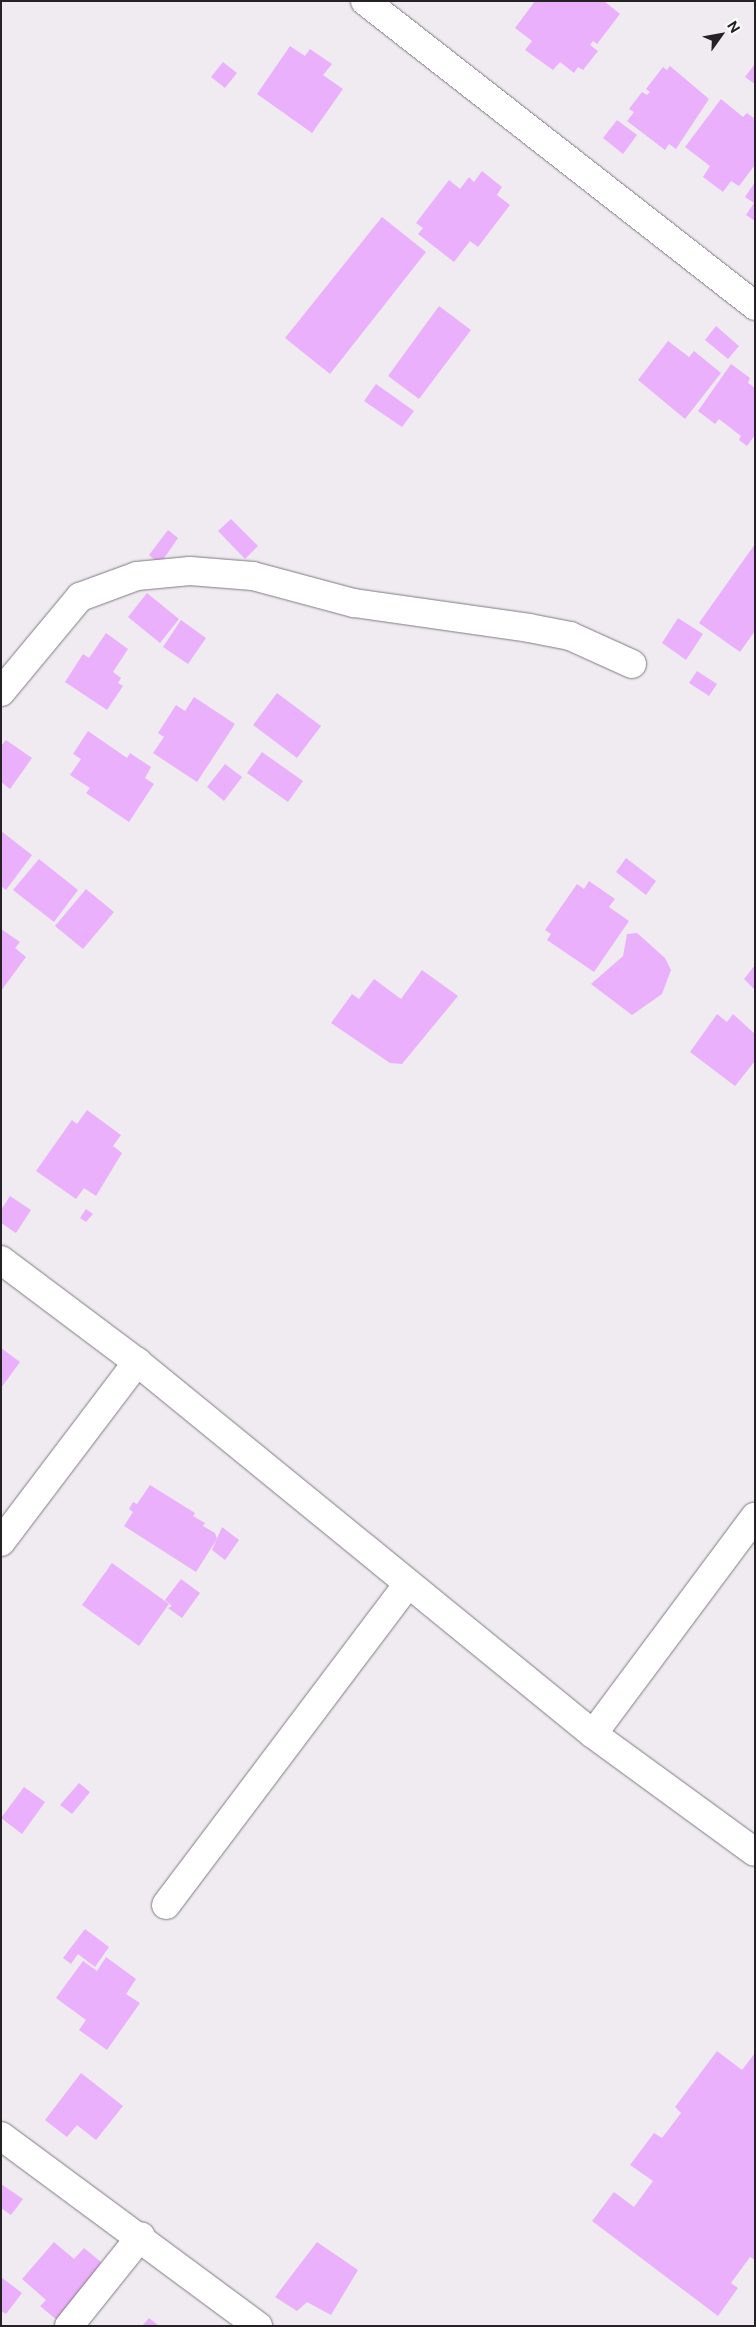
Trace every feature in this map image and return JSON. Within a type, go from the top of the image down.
[{"type":"street","points":[[365,1],[755,306]]},
{"type":"street","points":[[1,692],[80,597],[137,576],[190,572],[253,576],[354,603],[537,629],[570,636],[632,664]]},
{"type":"street","points":[[1,1260],[137,1362],[593,1734],[755,1852]]},
{"type":"street","points":[[1,1542],[137,1362]]},
{"type":"street","points":[[593,1734],[755,1517]]},
{"type":"street","points":[[166,1905],[408,1584]]},
{"type":"street","points":[[1,2136],[141,2236],[258,2326]]},
{"type":"street","points":[[70,2326],[141,2236]]},
{"type":"building","points":[[535,1],[604,1],[620,14],[597,44],[593,41],[590,45],[598,51],[583,70],[578,67],[574,73],[560,62],[553,70],[525,50],[532,41],[515,28]]},
{"type":"building","points":[[290,46],[305,56],[310,49],[332,64],[323,75],[343,89],[312,133],[257,94]]},
{"type":"building","points":[[223,62],[237,73],[225,88],[211,77]]},
{"type":"building","points":[[755,64],[755,84],[745,77]]},
{"type":"building","points":[[670,66],[709,99],[676,149],[669,144],[665,150],[627,121],[634,112],[629,109],[642,92],[647,95],[650,92],[646,89],[663,67],[667,70]]},
{"type":"building","points":[[721,99],[743,117],[747,113],[755,119],[755,165],[739,186],[731,181],[723,192],[703,177],[710,166],[685,147]]},
{"type":"building","points":[[617,120],[637,135],[623,154],[603,138]]},
{"type":"building","points":[[482,171],[502,187],[497,195],[510,205],[478,247],[470,241],[454,262],[418,234],[423,228],[416,223],[449,180],[460,189],[469,177],[474,182]]},
{"type":"building","points":[[755,182],[755,221],[746,215],[754,203],[745,197]]},
{"type":"building","points":[[382,217],[426,252],[330,374],[285,338]]},
{"type":"building","points":[[439,306],[471,330],[419,399],[388,376]]},
{"type":"building","points":[[716,326],[739,346],[728,359],[705,340]]},
{"type":"building","points":[[668,341],[689,357],[694,351],[721,373],[685,419],[638,380]]},
{"type":"building","points":[[731,364],[750,378],[748,383],[755,388],[755,435],[747,446],[739,440],[741,436],[719,419],[715,424],[698,411]]},
{"type":"building","points":[[376,384],[414,411],[402,427],[364,401]]},
{"type":"building","points":[[231,519],[258,546],[245,559],[218,531]]},
{"type":"building","points":[[168,530],[178,538],[160,564],[149,555]]},
{"type":"building","points":[[755,544],[755,631],[740,652],[699,623]]},
{"type":"building","points":[[147,593],[179,619],[160,643],[128,617]]},
{"type":"building","points":[[678,618],[703,634],[686,660],[662,643]]},
{"type":"building","points":[[181,620],[206,638],[188,664],[163,647]]},
{"type":"building","points":[[106,633],[128,649],[113,672],[121,678],[118,683],[123,686],[107,710],[65,682],[83,654],[89,658]]},
{"type":"building","points":[[697,671],[717,684],[709,696],[689,683]]},
{"type":"building","points":[[277,693],[321,726],[297,758],[253,725]]},
{"type":"building","points":[[194,697],[235,724],[197,782],[153,753],[164,737],[158,733],[176,705],[185,711]]},
{"type":"building","points":[[88,731],[127,758],[130,753],[151,767],[145,778],[154,784],[129,822],[86,793],[90,788],[70,775],[81,759],[73,754]]},
{"type":"building","points":[[6,740],[32,758],[10,789],[1,782],[1,746]]},
{"type":"building","points":[[262,752],[303,781],[288,802],[247,773]]},
{"type":"building","points":[[225,764],[242,777],[224,801],[207,787]]},
{"type":"building","points":[[1,831],[32,855],[6,890],[1,886]]},
{"type":"building","points":[[626,858],[656,881],[646,895],[616,872]]},
{"type":"building","points":[[39,859],[78,890],[54,922],[13,890]]},
{"type":"building","points":[[589,881],[615,899],[609,907],[629,921],[594,972],[547,940],[551,934],[545,930],[577,884],[584,889]]},
{"type":"building","points":[[86,889],[114,912],[83,949],[55,926]]},
{"type":"building","points":[[1,929],[20,942],[15,948],[26,957],[1,991]]},
{"type":"building","points":[[637,933],[665,958],[671,970],[662,994],[632,1015],[591,984],[623,956],[627,934]]},
{"type":"building","points":[[755,965],[755,990],[744,979]]},
{"type":"building","points":[[422,970],[458,996],[402,1064],[390,1063],[331,1023],[352,994],[359,999],[374,979],[401,999]]},
{"type":"building","points":[[717,1014],[727,1022],[733,1014],[755,1034],[755,1061],[735,1086],[690,1052]]},
{"type":"building","points":[[87,1110],[121,1135],[113,1146],[122,1153],[96,1196],[84,1188],[76,1199],[36,1171],[72,1120],[77,1124]]},
{"type":"building","points":[[10,1196],[31,1210],[16,1233],[1,1223],[1,1210]]},
{"type":"building","points":[[86,1209],[93,1214],[86,1222],[80,1218]]},
{"type":"building","points":[[1,1348],[20,1362],[1,1388]]},
{"type":"building","points":[[150,1485],[195,1513],[193,1516],[205,1523],[203,1526],[215,1533],[217,1539],[196,1572],[124,1526],[133,1512],[129,1509],[133,1502],[137,1504]]},
{"type":"building","points":[[222,1527],[239,1540],[225,1560],[212,1550]]},
{"type":"building","points":[[112,1563],[169,1604],[139,1646],[82,1605]]},
{"type":"building","points":[[181,1579],[200,1593],[182,1618],[168,1608],[172,1606],[165,1600]]},
{"type":"building","points":[[79,1783],[90,1792],[72,1814],[60,1805]]},
{"type":"building","points":[[24,1787],[45,1802],[22,1834],[1,1818]]},
{"type":"building","points":[[85,1929],[109,1947],[95,1967],[78,1954],[71,1964],[63,1958]]},
{"type":"building","points":[[106,1957],[136,1979],[126,1994],[140,2003],[107,2050],[79,2030],[86,2020],[56,1998],[83,1961],[97,1971]]},
{"type":"building","points":[[717,2051],[742,2070],[755,2053],[755,2260],[750,2257],[731,2283],[738,2288],[718,2316],[592,2221],[614,2192],[634,2207],[653,2181],[630,2165],[654,2133],[662,2138],[681,2113],[675,2107]]},
{"type":"building","points":[[81,2073],[123,2106],[96,2140],[77,2125],[67,2137],[45,2120]]},
{"type":"building","points":[[1,2184],[23,2199],[11,2215],[1,2208]]},
{"type":"building","points":[[54,2242],[74,2259],[84,2248],[106,2266],[58,2321],[40,2306],[46,2300],[22,2279]]},
{"type":"building","points":[[317,2242],[358,2270],[331,2315],[307,2302],[297,2311],[275,2297]]},
{"type":"building","points":[[1,2277],[22,2293],[6,2314],[1,2311]]},
{"type":"building","points":[[149,2318],[159,2326],[142,2326]]}]
